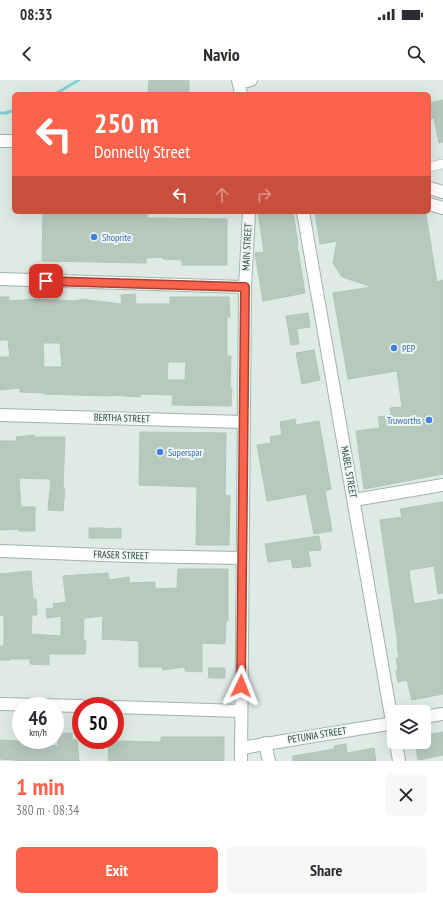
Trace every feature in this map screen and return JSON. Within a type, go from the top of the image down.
[{"type":"street","points":[[240,86],[251,80]]},
{"type":"street","points":[[0,141],[12,142]]},
{"type":"street","points":[[431,167],[443,164]]},
{"type":"street","points":[[431,189],[443,192]]},
{"type":"street","points":[[431,205],[443,208]]},
{"type":"street","name":"MAIN STREET","points":[[241,761],[245,287],[249,214]]},
{"type":"street","name":"MABEL STREET","points":[[303,214],[389,705]]},
{"type":"street","points":[[0,279],[245,287]]},
{"type":"street","name":"BERTHA STREET","points":[[0,414],[244,422]]},
{"type":"street","points":[[354,500],[443,485]]},
{"type":"street","name":"FRASER STREET","points":[[0,551],[129,556],[243,558]]},
{"type":"street","points":[[0,704],[72,706]]},
{"type":"street","points":[[124,707],[241,711]]},
{"type":"street","points":[[431,716],[443,714]]},
{"type":"street","name":"PETUNIA STREET","points":[[241,748],[387,727]]},
{"type":"street","points":[[266,744],[269,761]]},
{"type":"street","points":[[397,749],[399,761]]},
{"type":"building","points":[[149,80],[189,80],[189,92],[148,92]]},
{"type":"building","points":[[443,100],[443,142],[439,143],[434,118],[431,119],[431,103]]},
{"type":"building","points":[[43,214],[147,214],[147,218],[227,219],[227,265],[182,265],[182,260],[163,259],[163,257],[146,258],[146,263],[42,261]]},
{"type":"building","points":[[258,214],[293,214],[305,293],[263,301],[255,253],[264,252]]},
{"type":"building","points":[[315,214],[426,215],[437,282],[443,280],[443,474],[364,489],[356,431],[380,428],[378,417],[391,415],[390,408],[402,407],[397,371],[348,379],[333,293],[372,287],[342,277],[333,263],[337,241],[320,244]]},
{"type":"building","points":[[135,294],[136,304],[170,304],[170,297],[229,297],[230,317],[227,317],[227,356],[231,356],[231,406],[172,405],[173,395],[141,394],[140,397],[44,394],[20,392],[20,388],[0,390],[0,357],[10,357],[8,340],[0,340],[0,297],[9,297],[9,301],[38,299],[73,301],[87,299],[122,304],[121,295]],"holes":[[[43,343],[60,343],[62,367],[44,367]],[[168,362],[186,362],[185,380],[167,380]]]},
{"type":"building","points":[[308,313],[310,327],[297,329],[299,344],[291,345],[286,316]]},
{"type":"building","points":[[314,350],[320,380],[302,384],[296,353]]},
{"type":"building","points":[[295,419],[296,425],[319,421],[331,489],[325,491],[332,531],[314,534],[306,494],[267,501],[257,445],[271,443],[270,437],[282,435],[280,422]]},
{"type":"building","points":[[140,432],[226,433],[225,495],[230,496],[229,545],[196,545],[197,487],[139,485]]},
{"type":"building","points":[[34,435],[34,437],[65,437],[63,489],[65,489],[63,511],[48,510],[51,479],[19,478],[21,507],[35,507],[35,531],[19,531],[19,529],[0,530],[0,441],[17,441],[16,437]]},
{"type":"building","points":[[443,502],[443,593],[438,594],[434,566],[409,570],[409,572],[414,604],[443,599],[443,694],[412,700],[407,680],[398,682],[396,671],[398,670],[396,658],[399,658],[398,644],[380,520],[402,517],[400,509]]},
{"type":"building","points":[[89,528],[121,528],[121,538],[89,538]]},
{"type":"building","points":[[319,536],[321,550],[308,551],[311,566],[293,568],[291,559],[268,562],[265,544]]},
{"type":"building","points":[[178,569],[228,569],[228,621],[226,621],[225,644],[202,643],[202,672],[185,671],[185,667],[163,670],[162,667],[139,667],[139,641],[102,639],[103,616],[84,618],[83,640],[86,640],[85,654],[49,654],[49,665],[30,664],[30,659],[0,660],[0,646],[4,646],[4,616],[0,615],[0,574],[31,571],[33,599],[36,599],[37,615],[32,615],[31,634],[61,636],[61,616],[47,618],[46,609],[54,608],[53,604],[66,602],[63,576],[108,573],[109,580],[129,577],[129,583],[155,582],[155,589],[177,588]]},
{"type":"building","points":[[208,668],[225,668],[225,678],[209,678]]},
{"type":"building","points":[[443,732],[443,755],[418,760],[416,749],[431,749],[431,734]]},
{"type":"building","points":[[72,733],[72,749],[78,749],[79,761],[28,761],[0,759],[0,740],[12,741],[12,749],[64,749],[64,734]]},
{"type":"building","points":[[161,737],[224,737],[224,761],[108,761],[109,749],[124,749],[124,741],[161,742]]},
{"type":"building","points":[[346,744],[347,753],[374,748],[376,761],[293,761],[293,756],[335,749],[334,746]]},
{"type":"waterway","points":[[58,92],[79,80]]},
{"type":"waterway","points":[[0,113],[12,111]]},
{"type":"place","name":"Shoprite","points":[[94,237]]},
{"type":"place","name":"PEP","points":[[394,348]]},
{"type":"place","name":"Truworths","points":[[429,420]]},
{"type":"place","name":"Superspar","points":[[160,452]]},
{"type":"route","points":[[46,281],[245,287],[241,686]]}]
